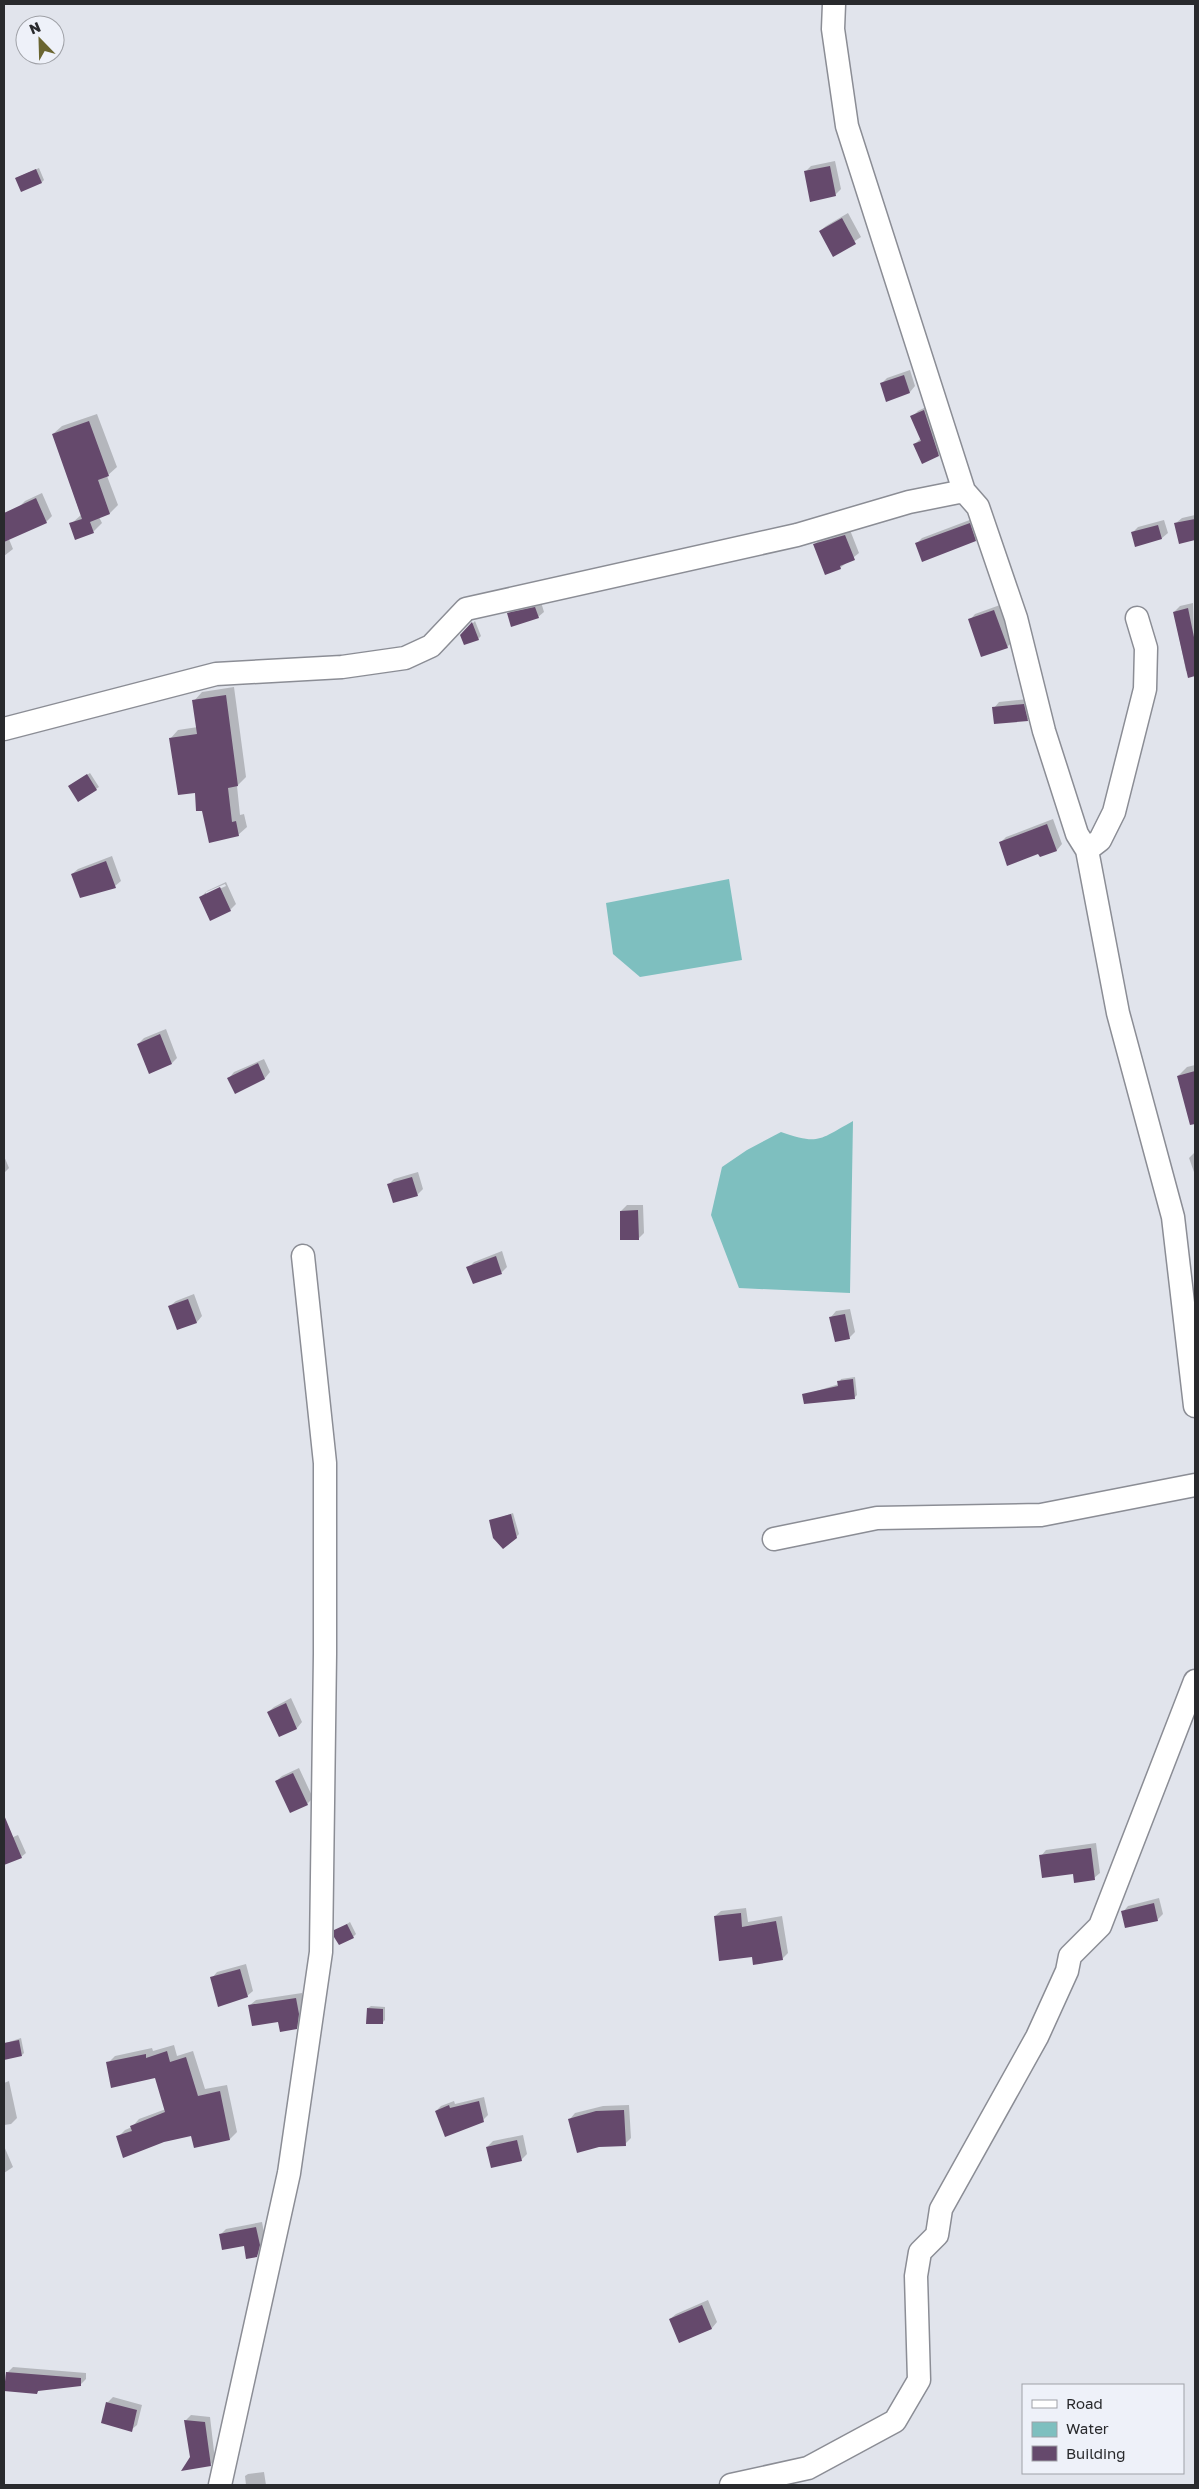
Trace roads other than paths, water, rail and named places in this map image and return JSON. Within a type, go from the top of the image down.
[{"type":"street","points":[[834,4],[834,29],[847,126],[964,491],[978,507],[1010,599],[1044,731],[1077,834],[1087,850],[1118,1013],[1173,1217],[1195,1406]]},
{"type":"street","points":[[4,729],[216,674],[342,667],[405,658],[431,646],[466,608],[797,535],[909,502],[964,491]]},
{"type":"street","points":[[1087,850],[1100,840],[1114,812],[1145,689],[1146,648],[1137,618]]},
{"type":"street","points":[[220,2485],[289,2173],[321,1952],[325,1654],[325,1463],[303,1256]]},
{"type":"street","points":[[774,1539],[877,1518],[1041,1515],[1195,1485]]},
{"type":"street","points":[[731,2485],[808,2468],[895,2421],[919,2380],[916,2276],[920,2252],[937,2235],[941,2209],[1037,2037],[1067,1971],[1070,1956],[1100,1926],[1195,1681]]},
{"type":"water","points":[[729,879],[742,960],[640,977],[613,954],[606,903]]},
{"type":"water","points":[[853,1121],[850,1293],[739,1288],[711,1215],[722,1167],[747,1150],[781,1132],[812,1139],[833,1133]]}]
